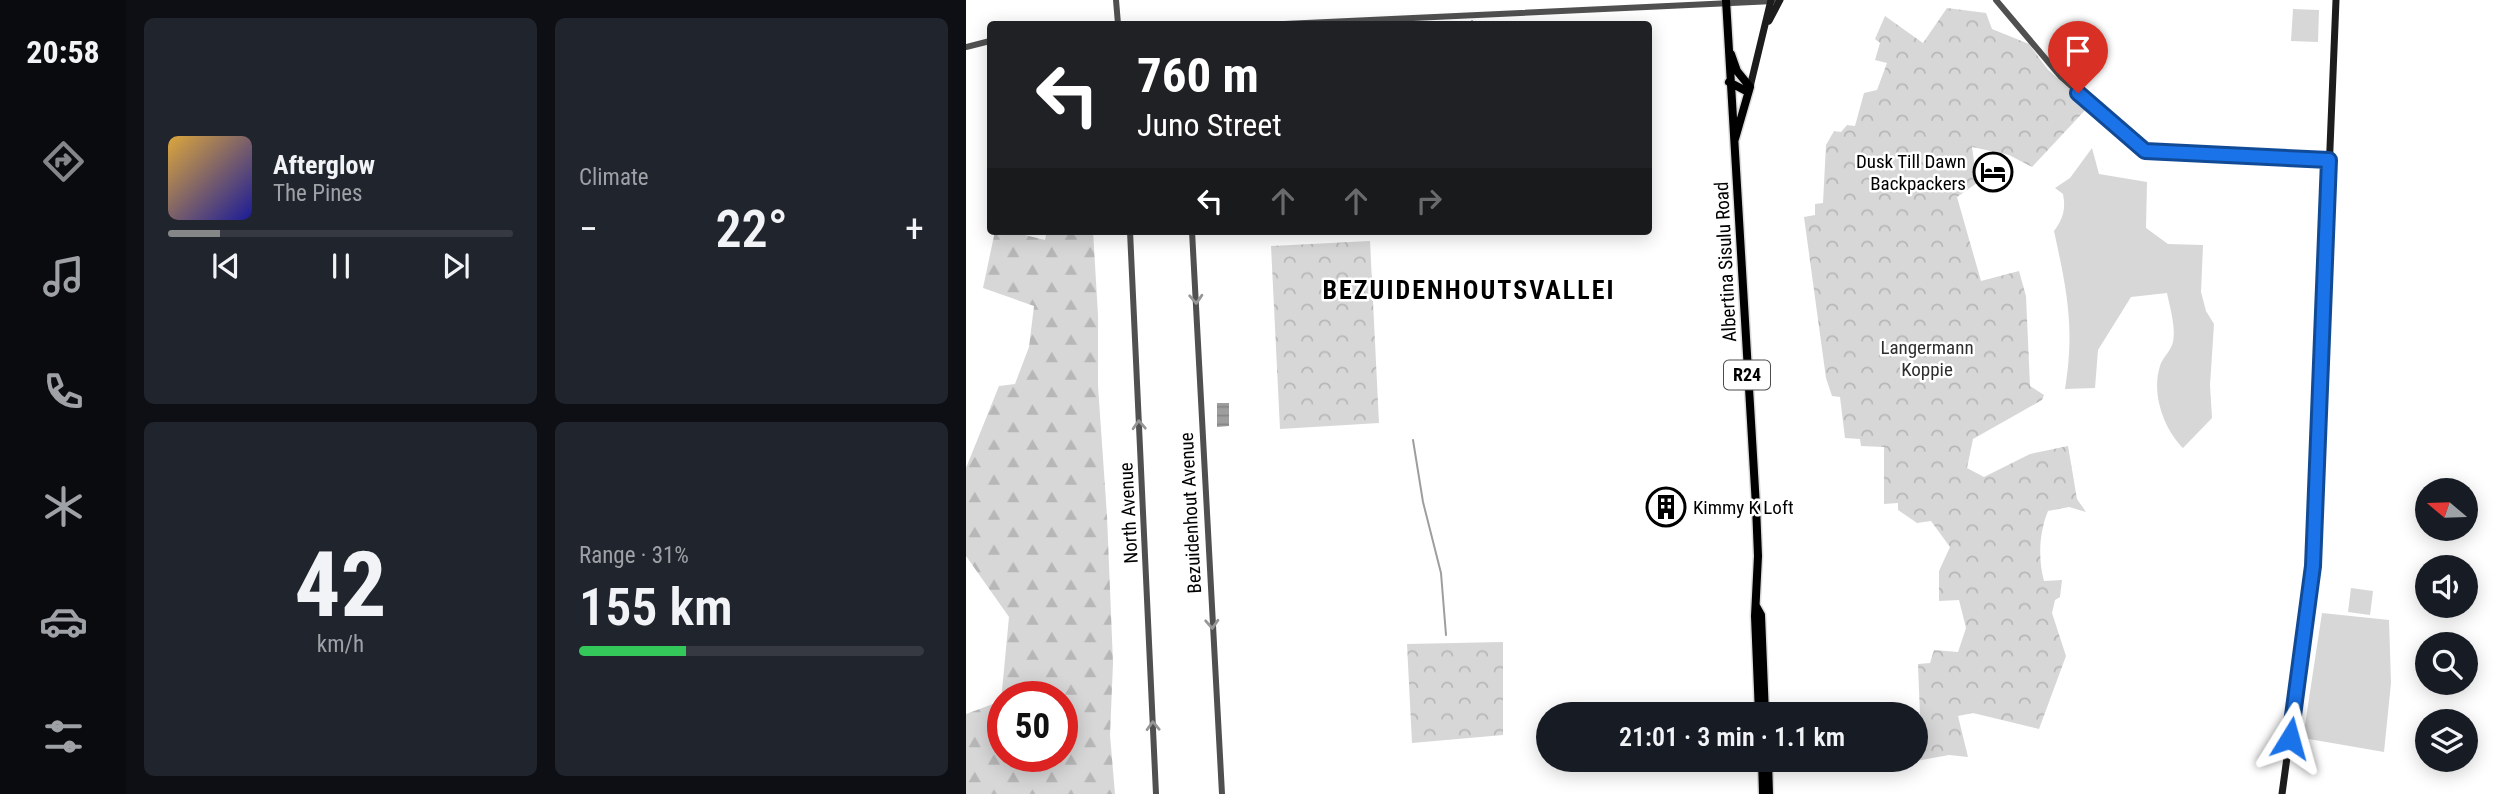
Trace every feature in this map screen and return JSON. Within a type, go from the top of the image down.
[{"type":"main road","points":[[1729,82],[1749,89],[1771,0]]},
{"type":"main road","points":[[1765,31],[1780,0]]},
{"type":"main road","points":[[2282,794],[2313,566],[2336,0]]},
{"type":"main road","name":"Albertina Sisulu Road","points":[[1726,2],[1756,506],[1759,702]]},
{"type":"main road","name":"R24","points":[[1728,46],[1737,71],[1749,89],[1733,145]]},
{"type":"main road","name":"Albertina Sisulu Road","points":[[1756,606],[1761,615],[1765,702]]},
{"type":"main road","points":[[1762,772],[1763,794]]},
{"type":"main road","points":[[1768,772],[1769,794]]},
{"type":"street","points":[[1116,0],[1118,21]]},
{"type":"street","points":[[1344,21],[1780,0]]},
{"type":"street","points":[[1996,0],[2061,77],[2145,151],[2329,160]]},
{"type":"street","points":[[966,47],[987,42]]},
{"type":"street","name":"North Avenue","points":[[1130,235],[1156,794]]},
{"type":"street","name":"Bezuidenhout Avenue","points":[[1192,235],[1222,794]]},
{"type":"green space","name":"Langermann Koppie","points":[[1947,8],[1986,13],[1992,29],[2029,44],[2048,70],[2089,106],[2032,167],[2009,155],[1972,147],[1977,183],[1957,197],[1981,281],[2019,271],[2026,296],[2030,386],[2044,395],[2042,400],[1973,439],[1967,468],[1984,477],[2030,454],[2068,446],[2077,499],[2086,512],[2069,507],[2048,511],[2041,537],[2040,555],[2044,581],[2062,580],[2060,597],[2055,600],[2052,613],[2066,656],[2039,729],[1973,713],[1958,716],[1968,757],[1949,755],[1928,759],[1928,702],[1919,702],[1918,664],[1930,663],[1934,650],[1958,652],[1966,628],[1959,600],[1939,601],[1939,571],[1950,547],[1931,521],[1917,523],[1898,510],[1898,503],[1884,504],[1884,447],[1861,446],[1860,439],[1845,438],[1840,397],[1832,396],[1826,378],[1804,217],[1815,215],[1815,204],[1823,203],[1826,145],[1834,131],[1841,132],[1847,125],[1855,126],[1864,93],[1877,90],[1887,63],[1875,60],[1880,43],[1875,39],[1885,16],[1923,43]]},
{"type":"green space","points":[[2293,9],[2319,10],[2318,42],[2291,41]]},
{"type":"green space","points":[[2092,148],[2099,174],[2147,182],[2146,228],[2168,244],[2203,245],[2201,292],[2206,311],[2214,324],[2210,385],[2212,418],[2183,448],[2170,431],[2158,399],[2160,366],[2174,336],[2167,293],[2131,297],[2098,350],[2095,388],[2065,389],[2069,347],[2068,310],[2054,231],[2062,218],[2064,204],[2063,194],[2055,188],[2070,178]]},
{"type":"green space","points":[[994,235],[1025,235],[1045,240],[1046,235],[1093,235],[1098,315],[1098,386],[1113,663],[1110,735],[1115,794],[966,794],[966,714],[987,706],[987,772],[1078,772],[1078,681],[1003,681],[1009,617],[966,556],[966,468],[999,386],[1015,384],[1029,347],[1034,306],[983,288]]},
{"type":"green space","points":[[1370,241],[1379,423],[1280,429],[1271,246]]},
{"type":"green space","points":[[2351,588],[2373,591],[2370,615],[2348,612]]},
{"type":"green space","points":[[2322,613],[2389,620],[2391,683],[2384,752],[2303,738]]},
{"type":"green space","points":[[1503,642],[1503,735],[1412,743],[1407,644]]},
{"type":"shaded area","points":[[1217,403],[1229,403],[1229,426],[1217,427]]},
{"type":"waterway","points":[[1413,440],[1423,502],[1441,573],[1446,635]]},
{"type":"place","name":"Dusk Till Dawn Backpackers","points":[[1993,172]]},
{"type":"place","name":"Kimmy K Loft","points":[[1666,507]]},
{"type":"district","name":"BEZUIDENHOUTSVALLEI","points":[[1469,290]]},
{"type":"route","points":[[2078,93],[2145,151],[2329,160],[2313,566],[2290,738]]}]
